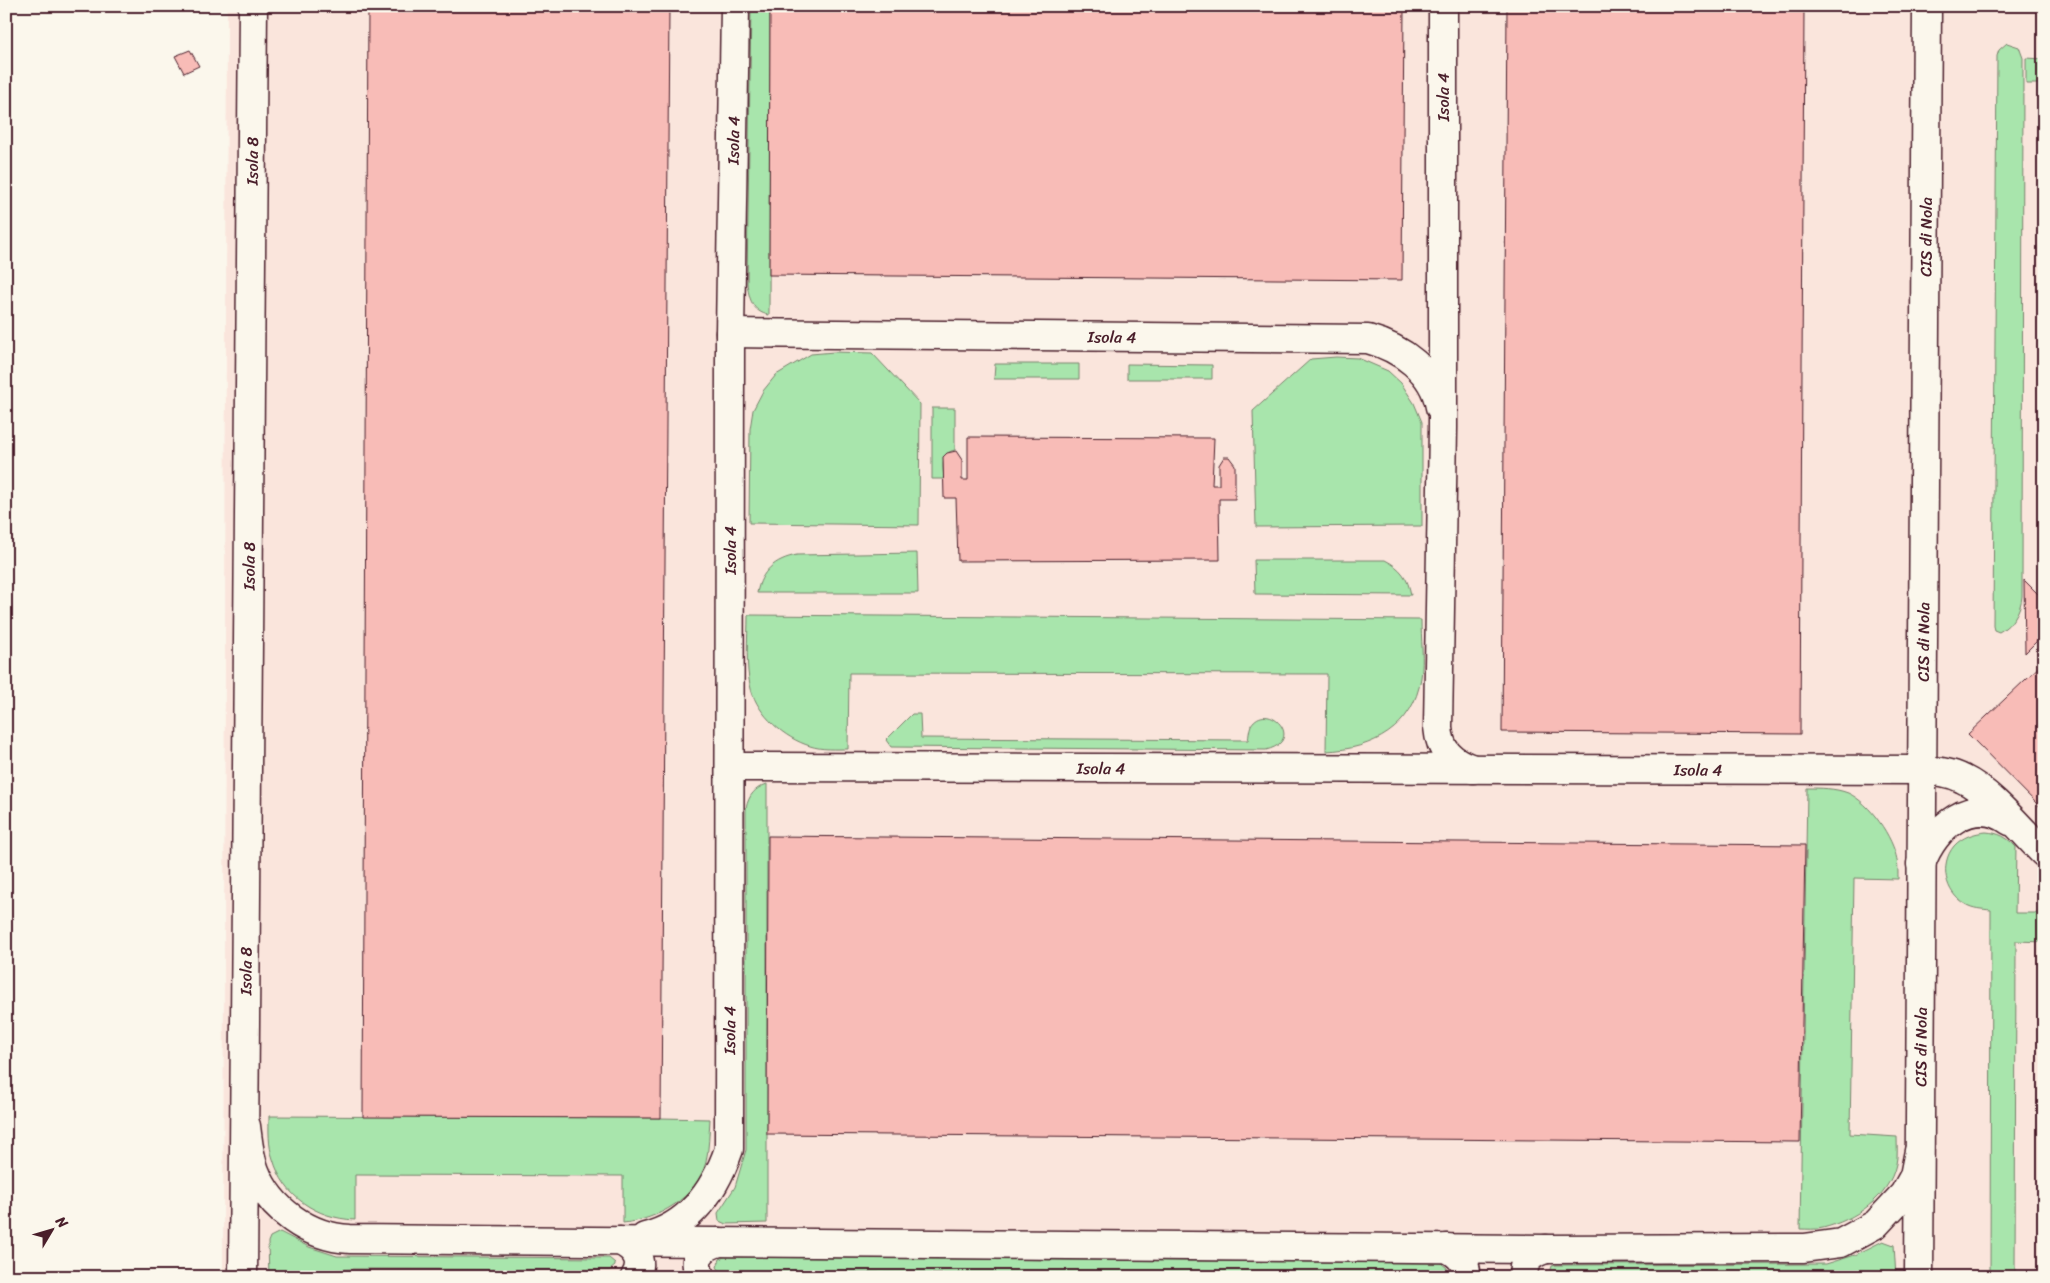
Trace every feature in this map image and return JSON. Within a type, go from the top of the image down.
[{"type":"street","name":"Isola 8","points":[[246,1126],[253,6]]},
{"type":"street","name":"Isola 4","points":[[625,1241],[661,1233],[682,1221],[714,1185],[729,1148],[730,333],[735,6]]},
{"type":"street","name":"Isola 4","points":[[1443,6],[1443,428],[1439,738],[1447,753],[1457,763],[1473,770]]},
{"type":"street","name":"CIS di Nola","points":[[1919,1277],[1926,6]]},
{"type":"street","name":"Isola 4","points":[[730,333],[1368,339],[1386,344],[1399,351],[1421,370],[1432,383],[1438,398],[1443,428]]},
{"type":"street","name":"Isola 4","points":[[730,767],[1922,770],[1944,772],[1970,783],[1978,788],[2019,828]]},
{"type":"street","points":[[1921,864],[1928,846],[1960,816],[1977,811],[1996,812],[2019,828],[2044,853]]},
{"type":"street","points":[[246,1126],[250,1155],[255,1172],[265,1190],[277,1205],[293,1219],[310,1230],[332,1238],[1546,1249],[1804,1248],[1841,1243],[1876,1224],[1904,1194],[1914,1176],[1919,1151]]},
{"type":"street","points":[[244,1277],[246,1126]]},
{"type":"street","points":[[625,1241],[640,1261],[639,1271],[635,1277]]},
{"type":"street","points":[[701,1277],[696,1264],[699,1254],[708,1245],[719,1242]]},
{"type":"street","points":[[1447,1248],[1457,1253],[1462,1259],[1467,1268],[1466,1277]]},
{"type":"street","points":[[1524,1277],[1523,1271],[1526,1261],[1535,1252],[1546,1249]]},
{"type":"shaded area","points":[[227,6],[2044,6],[2044,1277],[223,1277]]},
{"type":"green space","points":[[751,6],[770,6],[769,315],[759,311],[752,304],[747,283]]},
{"type":"green space","points":[[2007,43],[2019,47],[2023,58],[2022,596],[2020,607],[2015,617],[2008,626],[1999,632],[1994,630],[1993,626],[1997,56],[1999,50]]},
{"type":"green space","points":[[2026,58],[2044,59],[2044,84],[2026,84]]},
{"type":"green space","points":[[834,352],[872,353],[920,404],[919,525],[749,523],[750,429],[753,410],[763,391],[776,375],[811,354]]},
{"type":"green space","points":[[1358,358],[1388,371],[1401,383],[1414,403],[1422,422],[1422,526],[1256,527],[1253,411],[1311,359]]},
{"type":"green space","points":[[995,364],[1079,364],[1079,379],[994,379]]},
{"type":"green space","points":[[1127,364],[1212,365],[1212,379],[1127,379]]},
{"type":"green space","points":[[932,408],[955,408],[955,450],[945,457],[943,465],[944,479],[932,479]]},
{"type":"green space","points":[[917,553],[918,593],[757,593],[762,578],[770,567],[782,560],[797,555]]},
{"type":"green space","points":[[1254,560],[1385,560],[1403,574],[1411,595],[1255,594]]},
{"type":"green space","points":[[748,615],[1421,620],[1422,671],[1417,695],[1400,723],[1375,740],[1360,746],[1326,751],[1327,674],[849,673],[848,749],[824,749],[800,742],[782,731],[766,716],[754,699],[748,671]]},
{"type":"green space","points":[[912,714],[920,714],[921,738],[1248,740],[1251,725],[1258,718],[1266,717],[1274,719],[1280,724],[1283,738],[1278,745],[1266,750],[891,747],[886,740]]},
{"type":"green space","points":[[767,784],[767,1223],[726,1224],[719,1221],[718,1213],[735,1187],[746,1150],[746,808],[753,793]]},
{"type":"green space","points":[[1807,788],[1843,791],[1864,804],[1886,831],[1891,841],[1897,860],[1898,874],[1898,879],[1854,878],[1850,1134],[1897,1137],[1896,1164],[1886,1187],[1868,1206],[1846,1219],[1820,1229],[1800,1229]]},
{"type":"green space","points":[[1986,832],[2002,836],[2016,847],[2015,913],[2044,913],[2044,942],[2016,941],[2015,1277],[1990,1277],[1991,910],[1978,909],[1965,904],[1953,893],[1946,878],[1949,853],[1954,846],[1968,836]]},
{"type":"green space","points":[[269,1116],[710,1119],[706,1162],[694,1186],[674,1205],[662,1212],[636,1221],[623,1223],[623,1176],[355,1175],[355,1220],[327,1215],[304,1203],[285,1184],[271,1154]]},
{"type":"green space","points":[[280,1232],[309,1247],[337,1256],[609,1258],[615,1263],[615,1266],[610,1270],[352,1269],[337,1270],[314,1277],[269,1277],[268,1242],[270,1237]]},
{"type":"green space","points":[[1883,1241],[1894,1245],[1896,1277],[1555,1277],[1550,1273],[1552,1266],[1556,1265],[1826,1264],[1855,1255]]},
{"type":"green space","points":[[724,1257],[1441,1263],[1447,1268],[1447,1273],[1445,1277],[724,1272],[720,1271],[717,1267],[720,1259]]},
{"type":"building","points":[[368,6],[669,6],[661,1118],[363,1117]]},
{"type":"building","points":[[770,6],[1404,6],[1402,280],[769,275]]},
{"type":"building","points":[[1507,6],[1804,6],[1800,734],[1502,732]]},
{"type":"building","points":[[190,50],[199,66],[184,73],[175,56]]},
{"type":"building","points":[[968,437],[1214,438],[1212,485],[1219,485],[1219,465],[1224,457],[1229,457],[1235,465],[1235,499],[1219,499],[1220,560],[958,561],[956,498],[944,498],[943,457],[947,453],[956,451],[962,460],[962,480],[968,480]]},
{"type":"building","points":[[2024,580],[2044,600],[2044,634],[2025,653]]},
{"type":"building","points":[[2044,662],[2044,811],[1968,734]]},
{"type":"building","points":[[768,836],[1805,845],[1800,1142],[767,1134]]}]
